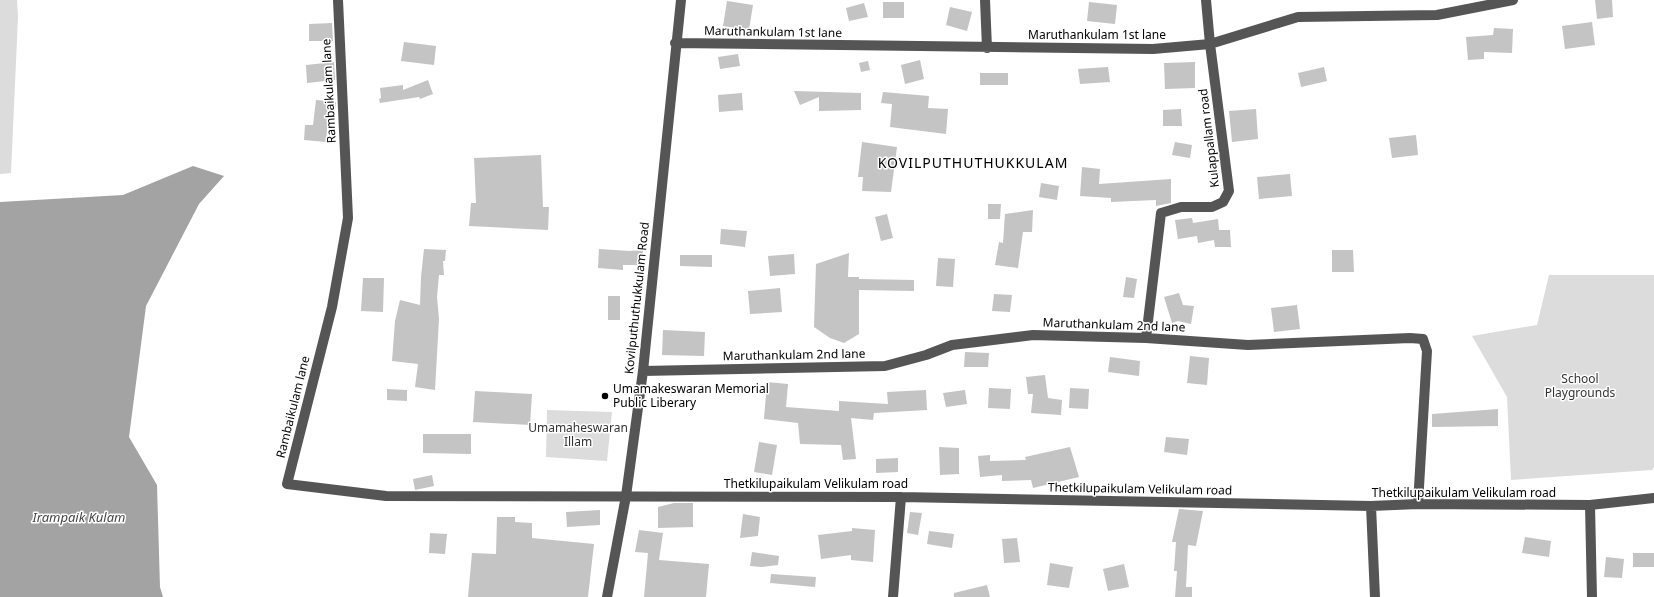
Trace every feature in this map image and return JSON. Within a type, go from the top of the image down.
[{"type":"street","name":"Rambaikulam lane","points":[[338,0],[348,218],[332,307],[287,484],[386,496],[626,496]]},
{"type":"street","name":"Kovilputhuthukkulam Road","points":[[607,597],[626,496],[643,371],[681,0]]},
{"type":"street","points":[[986,0],[988,48]]},
{"type":"street","name":"Kulappallam road","points":[[1146,338],[1161,213],[1181,207],[1212,207],[1223,202],[1229,191],[1210,44],[1206,0]]},
{"type":"street","name":"Maruthankulam 1st lane","points":[[676,43],[1153,49],[1210,44],[1298,17],[1437,15],[1513,0]]},
{"type":"street","name":"Maruthankulam 2nd lane","points":[[643,371],[884,366],[926,355],[952,345],[1033,335],[1146,338],[1248,345],[1410,338],[1423,339],[1427,351],[1418,504]]},
{"type":"street","name":"Thetkilupaikulam Velikulam road","points":[[626,496],[900,497],[1370,506],[1418,504],[1590,505],[1654,498]]},
{"type":"street","points":[[893,597],[900,497]]},
{"type":"street","points":[[1590,505],[1592,597]]},
{"type":"street","points":[[1370,506],[1375,597]]},
{"type":"green space","points":[[0,0],[17,0],[18,17],[11,173],[0,174]]},
{"type":"green space","name":"School Playgrounds","points":[[1549,275],[1654,275],[1654,467],[1652,470],[1511,480],[1507,397],[1472,336],[1537,325]]},
{"type":"green space","name":"Umamaheswaran Illam","points":[[547,410],[612,412],[607,461],[546,457]]},
{"type":"water","name":"Irampaik Kulam","points":[[193,166],[224,176],[199,204],[146,306],[129,437],[157,485],[160,587],[163,597],[0,597],[0,202],[123,195]]},
{"type":"building","points":[[1595,0],[1612,0],[1613,17],[1597,19]]},
{"type":"building","points":[[727,1],[753,5],[749,30],[723,26]]},
{"type":"building","points":[[883,2],[904,2],[904,18],[883,18]]},
{"type":"building","points":[[1089,2],[1117,5],[1115,24],[1087,21]]},
{"type":"building","points":[[864,3],[868,17],[849,21],[846,8]]},
{"type":"building","points":[[950,7],[972,12],[967,31],[946,25]]},
{"type":"building","points":[[1592,22],[1595,45],[1565,49],[1562,26]]},
{"type":"building","points":[[332,23],[333,41],[309,41],[309,24]]},
{"type":"building","points":[[1494,28],[1513,29],[1512,53],[1484,52],[1484,59],[1468,60],[1466,37],[1493,35]]},
{"type":"building","points":[[404,42],[436,46],[434,65],[401,61]]},
{"type":"building","points":[[738,54],[740,66],[720,69],[718,57]]},
{"type":"building","points":[[920,60],[924,79],[905,84],[901,65]]},
{"type":"building","points":[[868,61],[870,70],[861,72],[859,63]]},
{"type":"building","points":[[334,62],[335,80],[307,83],[306,65]]},
{"type":"building","points":[[1195,62],[1195,88],[1165,89],[1164,63]]},
{"type":"building","points":[[1108,67],[1110,82],[1080,84],[1078,69]]},
{"type":"building","points":[[1324,67],[1327,81],[1301,87],[1298,73]]},
{"type":"building","points":[[980,73],[1008,73],[1008,85],[980,85]]},
{"type":"building","points":[[428,80],[433,94],[420,99],[419,97],[380,103],[380,88],[403,85],[403,90]]},
{"type":"building","points":[[794,91],[861,93],[861,110],[819,111],[819,97],[800,105]]},
{"type":"building","points":[[883,92],[929,96],[928,108],[948,109],[946,134],[890,127],[892,104],[881,103]]},
{"type":"building","points":[[742,93],[743,110],[719,112],[718,95]]},
{"type":"building","points":[[316,100],[336,102],[334,120],[328,119],[326,142],[304,140],[305,125],[313,125]]},
{"type":"building","points":[[1181,109],[1182,126],[1163,126],[1163,110]]},
{"type":"building","points":[[1256,109],[1258,139],[1232,142],[1229,111]]},
{"type":"building","points":[[1416,135],[1418,155],[1392,158],[1389,138]]},
{"type":"building","points":[[862,142],[897,147],[891,192],[862,191],[863,177],[858,177]]},
{"type":"building","points":[[1175,142],[1192,145],[1190,158],[1172,155]]},
{"type":"building","points":[[541,155],[543,207],[549,207],[548,230],[469,226],[471,203],[476,203],[474,158]]},
{"type":"building","points":[[1082,167],[1100,169],[1099,184],[1171,179],[1171,203],[1156,206],[1156,200],[1111,202],[1111,198],[1080,196]]},
{"type":"building","points":[[1290,174],[1292,196],[1259,199],[1257,177]]},
{"type":"building","points":[[1041,183],[1059,186],[1057,200],[1039,197]]},
{"type":"building","points":[[988,204],[1001,204],[1000,219],[988,219]]},
{"type":"building","points":[[1033,210],[1032,232],[1023,232],[1018,268],[995,265],[999,242],[1003,243],[1005,214]]},
{"type":"building","points":[[887,214],[893,238],[881,241],[875,217]]},
{"type":"building","points":[[1192,218],[1193,223],[1218,219],[1219,230],[1230,230],[1231,247],[1215,247],[1214,240],[1198,243],[1197,236],[1178,239],[1175,220]]},
{"type":"building","points":[[721,229],[747,231],[745,247],[720,244]]},
{"type":"building","points":[[424,249],[446,250],[445,261],[443,261],[444,275],[439,275],[437,297],[439,319],[435,390],[415,387],[418,364],[392,361],[395,321],[400,300],[420,305]]},
{"type":"building","points":[[599,249],[630,251],[643,250],[643,265],[623,265],[623,270],[598,268]]},
{"type":"building","points":[[1332,250],[1353,250],[1354,272],[1332,272]]},
{"type":"building","points":[[849,253],[848,277],[859,277],[859,279],[914,280],[914,291],[859,290],[859,334],[844,343],[830,338],[814,327],[816,264]]},
{"type":"building","points":[[794,254],[795,274],[770,276],[768,256]]},
{"type":"building","points":[[680,255],[712,255],[712,267],[680,266]]},
{"type":"building","points":[[938,258],[955,259],[953,287],[936,286]]},
{"type":"building","points":[[1126,277],[1137,279],[1134,298],[1123,297]]},
{"type":"building","points":[[363,278],[384,278],[383,312],[361,311]]},
{"type":"building","points":[[780,288],[782,312],[750,314],[748,291]]},
{"type":"building","points":[[1179,293],[1183,305],[1194,306],[1191,324],[1178,321],[1172,323],[1164,297]]},
{"type":"building","points":[[994,294],[1012,295],[1010,312],[992,311]]},
{"type":"building","points":[[608,296],[620,296],[620,320],[608,320]]},
{"type":"building","points":[[1297,305],[1300,329],[1274,332],[1271,308]]},
{"type":"building","points":[[663,330],[705,332],[704,356],[662,355]]},
{"type":"building","points":[[965,352],[989,353],[988,367],[964,367]]},
{"type":"building","points":[[1190,356],[1209,358],[1207,385],[1187,383]]},
{"type":"building","points":[[1110,357],[1140,361],[1139,376],[1108,372]]},
{"type":"building","points":[[1045,375],[1048,398],[1062,400],[1061,415],[1031,413],[1033,394],[1028,394],[1026,377]]},
{"type":"building","points":[[767,382],[788,384],[786,407],[839,411],[839,401],[888,404],[887,392],[926,390],[927,410],[874,413],[873,420],[851,418],[856,459],[843,460],[841,445],[800,444],[798,423],[764,419]]},
{"type":"building","points":[[989,388],[1011,389],[1010,409],[988,408]]},
{"type":"building","points":[[1070,388],[1089,389],[1088,409],[1069,408]]},
{"type":"building","points":[[387,389],[407,390],[407,401],[387,400]]},
{"type":"building","points":[[965,390],[967,404],[946,407],[943,393]]},
{"type":"building","points":[[475,391],[532,394],[530,425],[473,422]]},
{"type":"building","points":[[1498,409],[1498,426],[1432,427],[1432,414]]},
{"type":"building","points":[[423,434],[471,434],[471,454],[423,453]]},
{"type":"building","points":[[1166,437],[1189,439],[1187,455],[1164,452]]},
{"type":"building","points":[[759,442],[777,445],[772,475],[754,472]]},
{"type":"building","points":[[939,447],[959,448],[959,474],[940,475]]},
{"type":"building","points":[[1070,447],[1079,477],[1033,488],[1031,480],[1002,481],[1002,475],[980,477],[978,456],[990,455],[990,461],[1026,460],[1025,457]]},
{"type":"building","points":[[898,458],[898,472],[876,473],[876,459]]},
{"type":"building","points":[[432,475],[434,486],[415,490],[413,479]]},
{"type":"building","points":[[674,503],[693,503],[693,527],[658,528],[658,507]]},
{"type":"building","points":[[1179,509],[1203,511],[1196,546],[1188,545],[1186,587],[1192,587],[1192,597],[1175,597],[1177,571],[1174,571],[1176,542],[1172,542]]},
{"type":"building","points":[[600,510],[600,525],[567,527],[566,512]]},
{"type":"building","points":[[910,512],[922,513],[918,535],[907,533]]},
{"type":"building","points":[[743,514],[760,517],[758,536],[740,538]]},
{"type":"building","points":[[497,517],[515,517],[515,522],[532,523],[532,538],[594,544],[588,597],[468,597],[472,553],[496,554]]},
{"type":"building","points":[[852,528],[875,530],[873,562],[851,560],[851,555],[821,559],[818,535],[852,531]]},
{"type":"building","points":[[639,530],[663,533],[659,560],[709,564],[706,597],[644,597],[648,553],[635,552]]},
{"type":"building","points":[[929,531],[954,534],[952,548],[927,544]]},
{"type":"building","points":[[430,533],[447,534],[445,554],[429,553]]},
{"type":"building","points":[[1525,537],[1551,541],[1549,557],[1522,553]]},
{"type":"building","points":[[1017,538],[1020,562],[1004,563],[1002,539]]},
{"type":"building","points":[[752,552],[779,556],[778,565],[761,567],[750,566]]},
{"type":"building","points":[[1633,553],[1654,553],[1654,567],[1633,567]]},
{"type":"building","points":[[1606,557],[1624,559],[1622,578],[1604,577]]},
{"type":"building","points":[[1050,563],[1073,567],[1069,588],[1047,585]]},
{"type":"building","points":[[1124,564],[1129,587],[1108,591],[1103,569]]},
{"type":"building","points":[[771,574],[816,577],[815,587],[770,583]]},
{"type":"building","points":[[987,585],[990,597],[954,597],[954,593]]},
{"type":"place","name":"Umamakeswaran Memorial Public Liberary","points":[[605,396]]},
{"type":"district","name":"KOVILPUTHUTHUKKULAM","points":[[973,163]]}]
